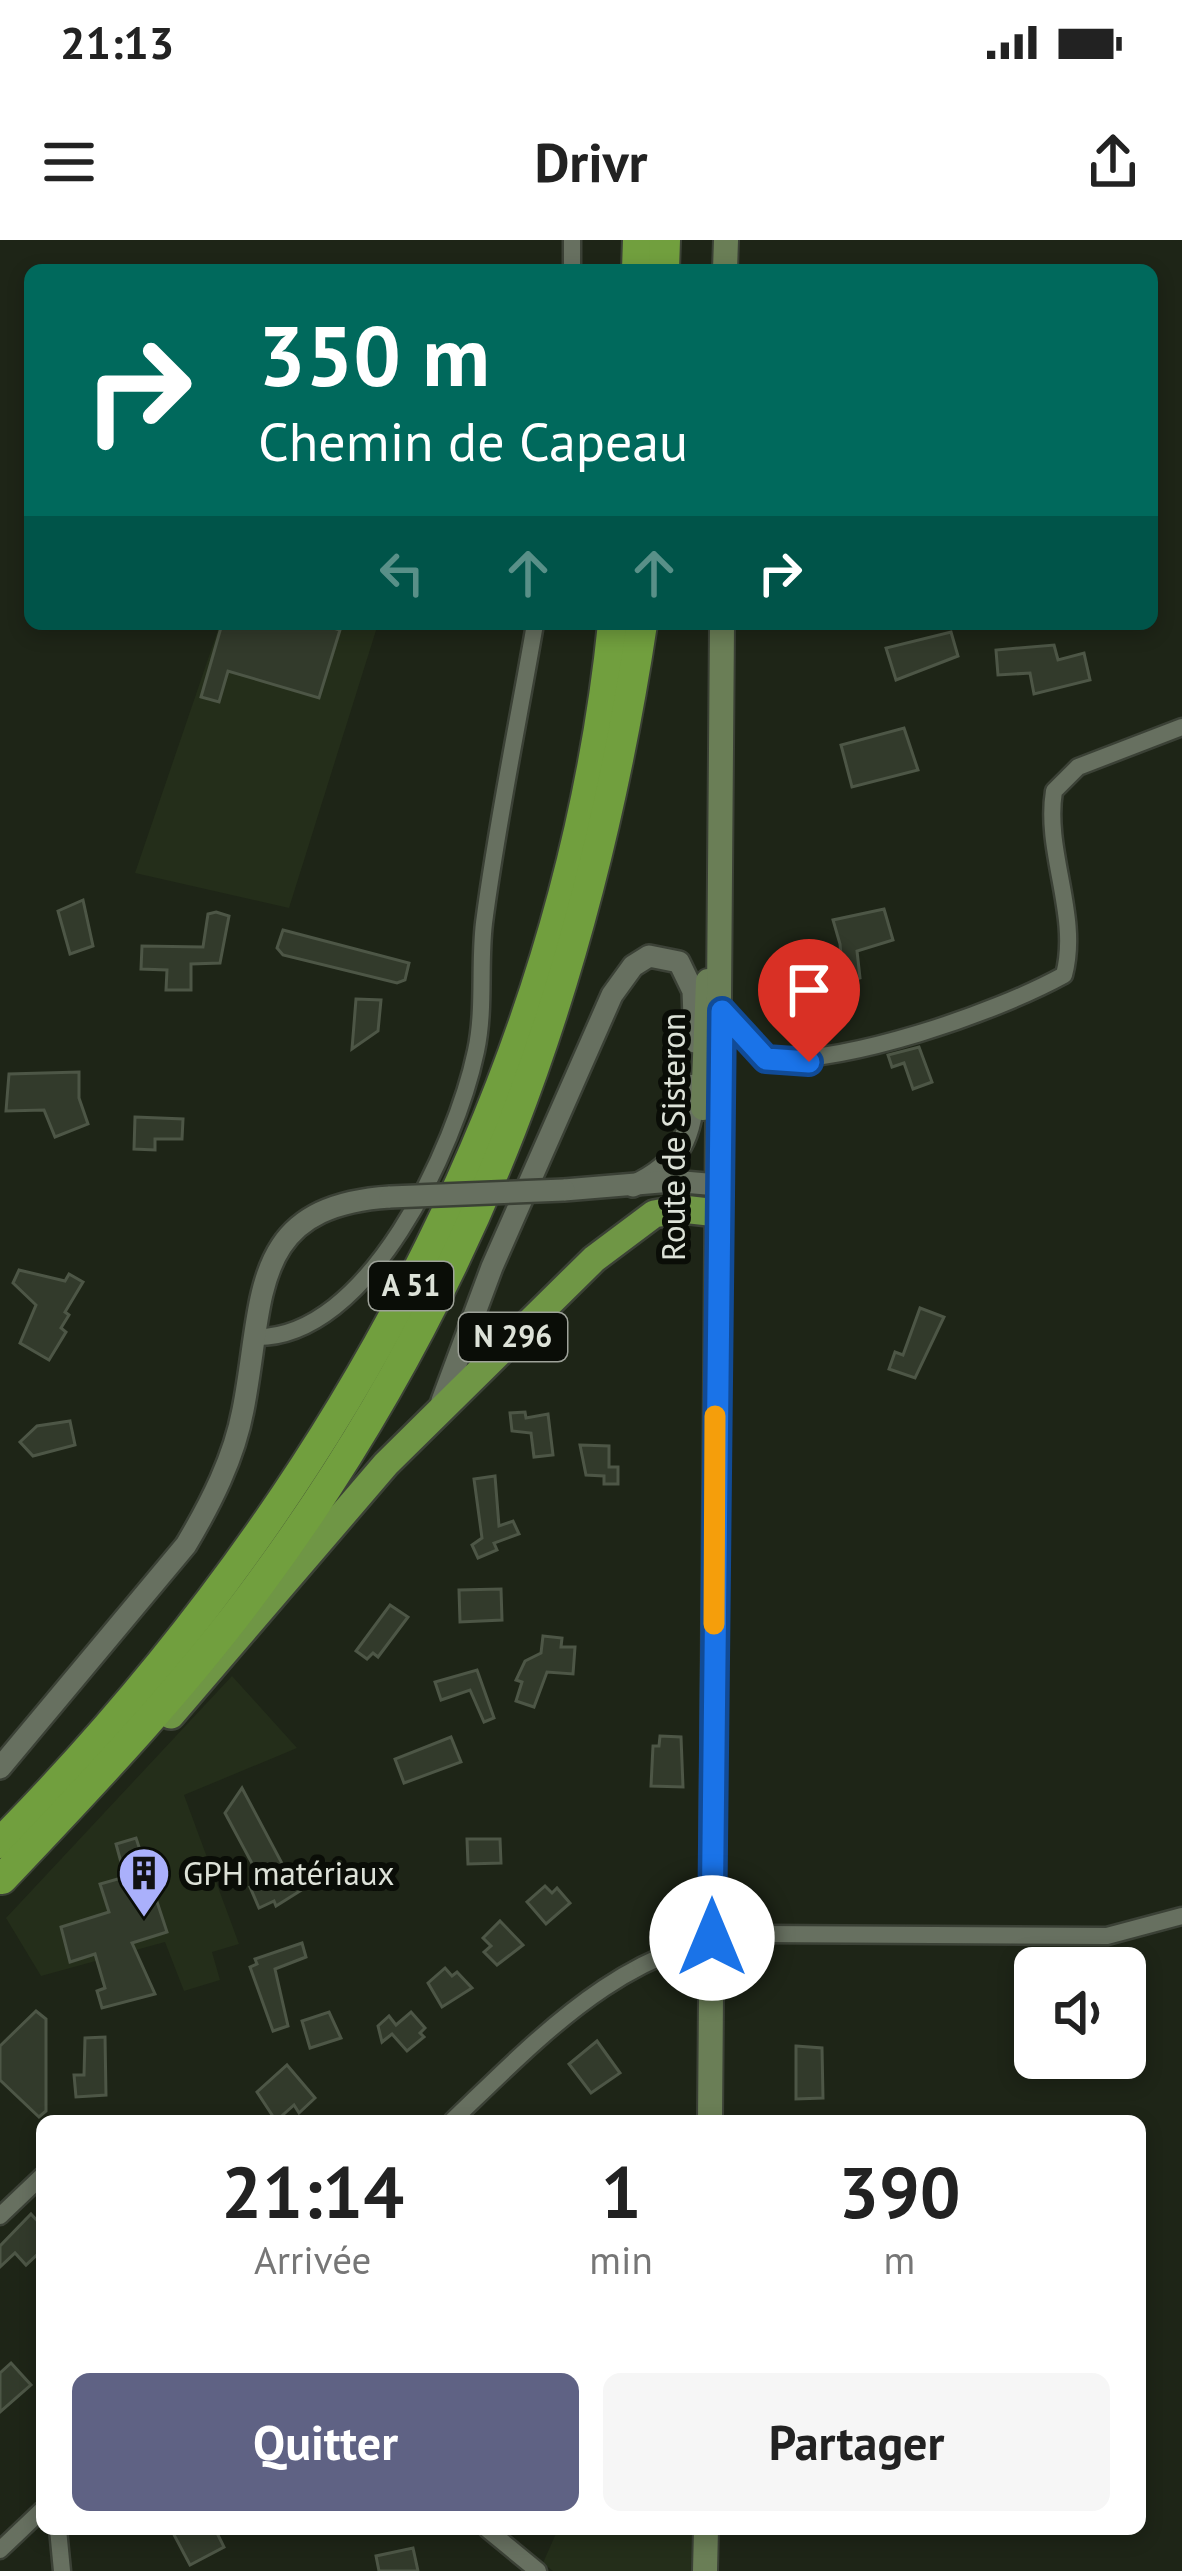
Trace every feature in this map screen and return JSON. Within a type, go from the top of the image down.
[{"type":"highway","name":"A 51","points":[[0,1843],[115,1721],[206,1609],[295,1486],[390,1328],[483,1132],[556,912],[589,778],[612,630]]},
{"type":"highway","name":"A 51","points":[[1,1880],[186,1679],[259,1585],[336,1475],[472,1228],[512,1138],[593,886],[623,748],[640,630]]},
{"type":"highway","name":"N 296","points":[[1,1880],[214,1670],[335,1519],[436,1412],[631,1227],[668,1210],[710,1199]]},
{"type":"main road","name":"Route de Sisteron","points":[[710,1199],[722,1011],[718,871],[722,630]]},
{"type":"main road","name":"Route de Sisteron","points":[[710,2115],[715,1404],[705,1014],[718,871]]},
{"type":"main road","points":[[705,2571],[706,2535]]},
{"type":"street","points":[[255,1337],[300,1331],[350,1298],[424,1187],[454,1124],[476,1050],[483,928],[534,630]]},
{"type":"street","points":[[722,1011],[766,1059],[809,1062],[1018,999],[1064,975],[1070,952],[1053,829],[1054,791],[1078,767],[1182,727]]},
{"type":"street","points":[[436,1412],[492,1267],[612,995],[633,966],[649,956],[667,956],[688,973],[693,991],[692,1124],[673,1161],[634,1186]]},
{"type":"street","points":[[0,1768],[195,1530],[223,1474],[242,1415],[267,1269],[291,1230],[334,1205],[390,1197],[634,1186],[710,1199]]},
{"type":"street","points":[[459,2115],[606,1983],[712,1938],[760,1934],[1107,1936],[1182,1916]]},
{"type":"street","points":[[0,2216],[36,2182]]},
{"type":"street","points":[[0,2550],[36,2516]]},
{"type":"street","points":[[59,2535],[62,2571]]},
{"type":"street","points":[[494,2535],[538,2571]]},
{"type":"shaded area","points":[[218,630],[376,630],[289,908],[135,873]]},
{"type":"shaded area","points":[[232,1676],[297,1748],[184,1795],[239,1944],[212,1952],[220,1980],[184,1991],[165,1942],[41,1976],[6,1918]]},
{"type":"shaded area","points":[[555,2535],[692,2535],[692,2571],[553,2571],[543,2563]]},
{"type":"building","points":[[220,630],[340,630],[319,698],[228,671],[219,702],[201,697]]},
{"type":"building","points":[[951,632],[958,656],[896,680],[886,648]]},
{"type":"building","points":[[1054,645],[1058,660],[1084,653],[1090,680],[1034,694],[1030,673],[998,675],[996,650]]},
{"type":"building","points":[[904,728],[918,770],[852,787],[841,745]]},
{"type":"building","points":[[83,900],[93,946],[70,954],[58,911]]},
{"type":"building","points":[[884,909],[893,940],[857,951],[860,978],[839,984],[834,967],[842,965],[833,920]]},
{"type":"building","points":[[208,914],[229,916],[220,963],[191,964],[191,990],[166,990],[167,970],[141,969],[142,946],[203,947]]},
{"type":"building","points":[[283,930],[409,963],[405,980],[397,983],[283,955],[277,948]]},
{"type":"building","points":[[356,999],[381,1000],[378,1031],[352,1049]]},
{"type":"building","points":[[919,1047],[932,1082],[913,1089],[904,1063],[892,1067],[888,1055]]},
{"type":"building","points":[[79,1072],[79,1098],[88,1124],[55,1137],[44,1110],[6,1111],[9,1074]]},
{"type":"building","points":[[135,1117],[183,1119],[182,1139],[155,1139],[155,1150],[134,1149]]},
{"type":"building","points":[[19,1270],[65,1281],[69,1274],[83,1282],[65,1312],[69,1315],[61,1328],[66,1332],[49,1360],[20,1343],[36,1305],[13,1283]]},
{"type":"building","points":[[920,1308],[944,1317],[915,1378],[889,1369],[895,1352],[903,1355]]},
{"type":"building","points":[[525,1412],[526,1418],[548,1414],[553,1455],[534,1457],[531,1433],[512,1431],[510,1413]]},
{"type":"building","points":[[70,1421],[75,1445],[33,1456],[20,1442],[37,1426]]},
{"type":"building","points":[[580,1445],[609,1446],[609,1467],[618,1467],[618,1484],[604,1484],[604,1476],[586,1475]]},
{"type":"building","points":[[495,1476],[499,1526],[513,1521],[519,1534],[494,1543],[497,1550],[478,1558],[472,1545],[482,1538],[474,1479]]},
{"type":"building","points":[[501,1589],[502,1620],[460,1622],[459,1590]]},
{"type":"building","points":[[390,1605],[408,1617],[378,1657],[373,1653],[367,1659],[356,1651]]},
{"type":"building","points":[[543,1636],[562,1638],[561,1647],[575,1647],[573,1674],[547,1672],[534,1707],[516,1701],[522,1682],[516,1680],[525,1661],[541,1653]]},
{"type":"building","points":[[477,1670],[494,1718],[484,1722],[470,1690],[441,1700],[435,1682]]},
{"type":"building","points":[[660,1736],[681,1737],[683,1787],[651,1786],[653,1746],[659,1746]]},
{"type":"building","points":[[451,1737],[461,1762],[404,1783],[395,1759]]},
{"type":"building","points":[[242,1788],[286,1871],[298,1865],[308,1886],[276,1906],[274,1901],[259,1908],[250,1887],[262,1882],[225,1813]]},
{"type":"building","points":[[136,1838],[167,1932],[132,1943],[155,1994],[102,2008],[97,1991],[105,1988],[95,1954],[70,1962],[61,1927],[109,1912],[100,1884],[125,1877],[116,1844]]},
{"type":"building","points":[[467,1839],[500,1839],[501,1863],[468,1864]]},
{"type":"building","points":[[545,1886],[552,1893],[557,1888],[570,1903],[546,1924],[527,1902]]},
{"type":"building","points":[[500,1921],[523,1945],[497,1965],[484,1952],[491,1946],[483,1938]]},
{"type":"building","points":[[302,1943],[306,1957],[275,1969],[288,2026],[273,2031],[250,1967],[257,1964],[255,1959]]},
{"type":"building","points":[[445,1968],[452,1976],[457,1972],[472,1988],[442,2007],[428,1983]]},
{"type":"building","points":[[36,2011],[46,2019],[46,2111],[41,2115],[0,2080],[0,2046]]},
{"type":"building","points":[[329,2012],[341,2038],[310,2048],[302,2021]]},
{"type":"building","points":[[411,2012],[425,2028],[420,2033],[424,2037],[407,2051],[392,2034],[382,2042],[378,2026],[389,2016],[396,2025]]},
{"type":"building","points":[[105,2037],[106,2095],[76,2097],[74,2075],[84,2075],[85,2038]]},
{"type":"building","points":[[597,2041],[620,2073],[591,2093],[569,2064]]},
{"type":"building","points":[[796,2046],[822,2048],[823,2098],[796,2099]]},
{"type":"building","points":[[287,2065],[315,2098],[299,2113],[294,2105],[283,2115],[272,2115],[257,2092]]},
{"type":"building","points":[[31,2214],[36,2219],[36,2256],[26,2265],[15,2253],[0,2267],[0,2246]]},
{"type":"building","points":[[11,2363],[31,2385],[0,2412],[0,2373]]},
{"type":"building","points":[[174,2535],[218,2535],[224,2547],[190,2565]]},
{"type":"building","points":[[413,2548],[418,2571],[379,2571],[376,2556]]},
{"type":"slow traffic","points":[[714,1624],[715,1416]]},
{"type":"place","name":"GPH matériaux","points":[[144,1919]]},
{"type":"route","points":[[712,1938],[722,1011],[766,1059],[809,1062]]}]
